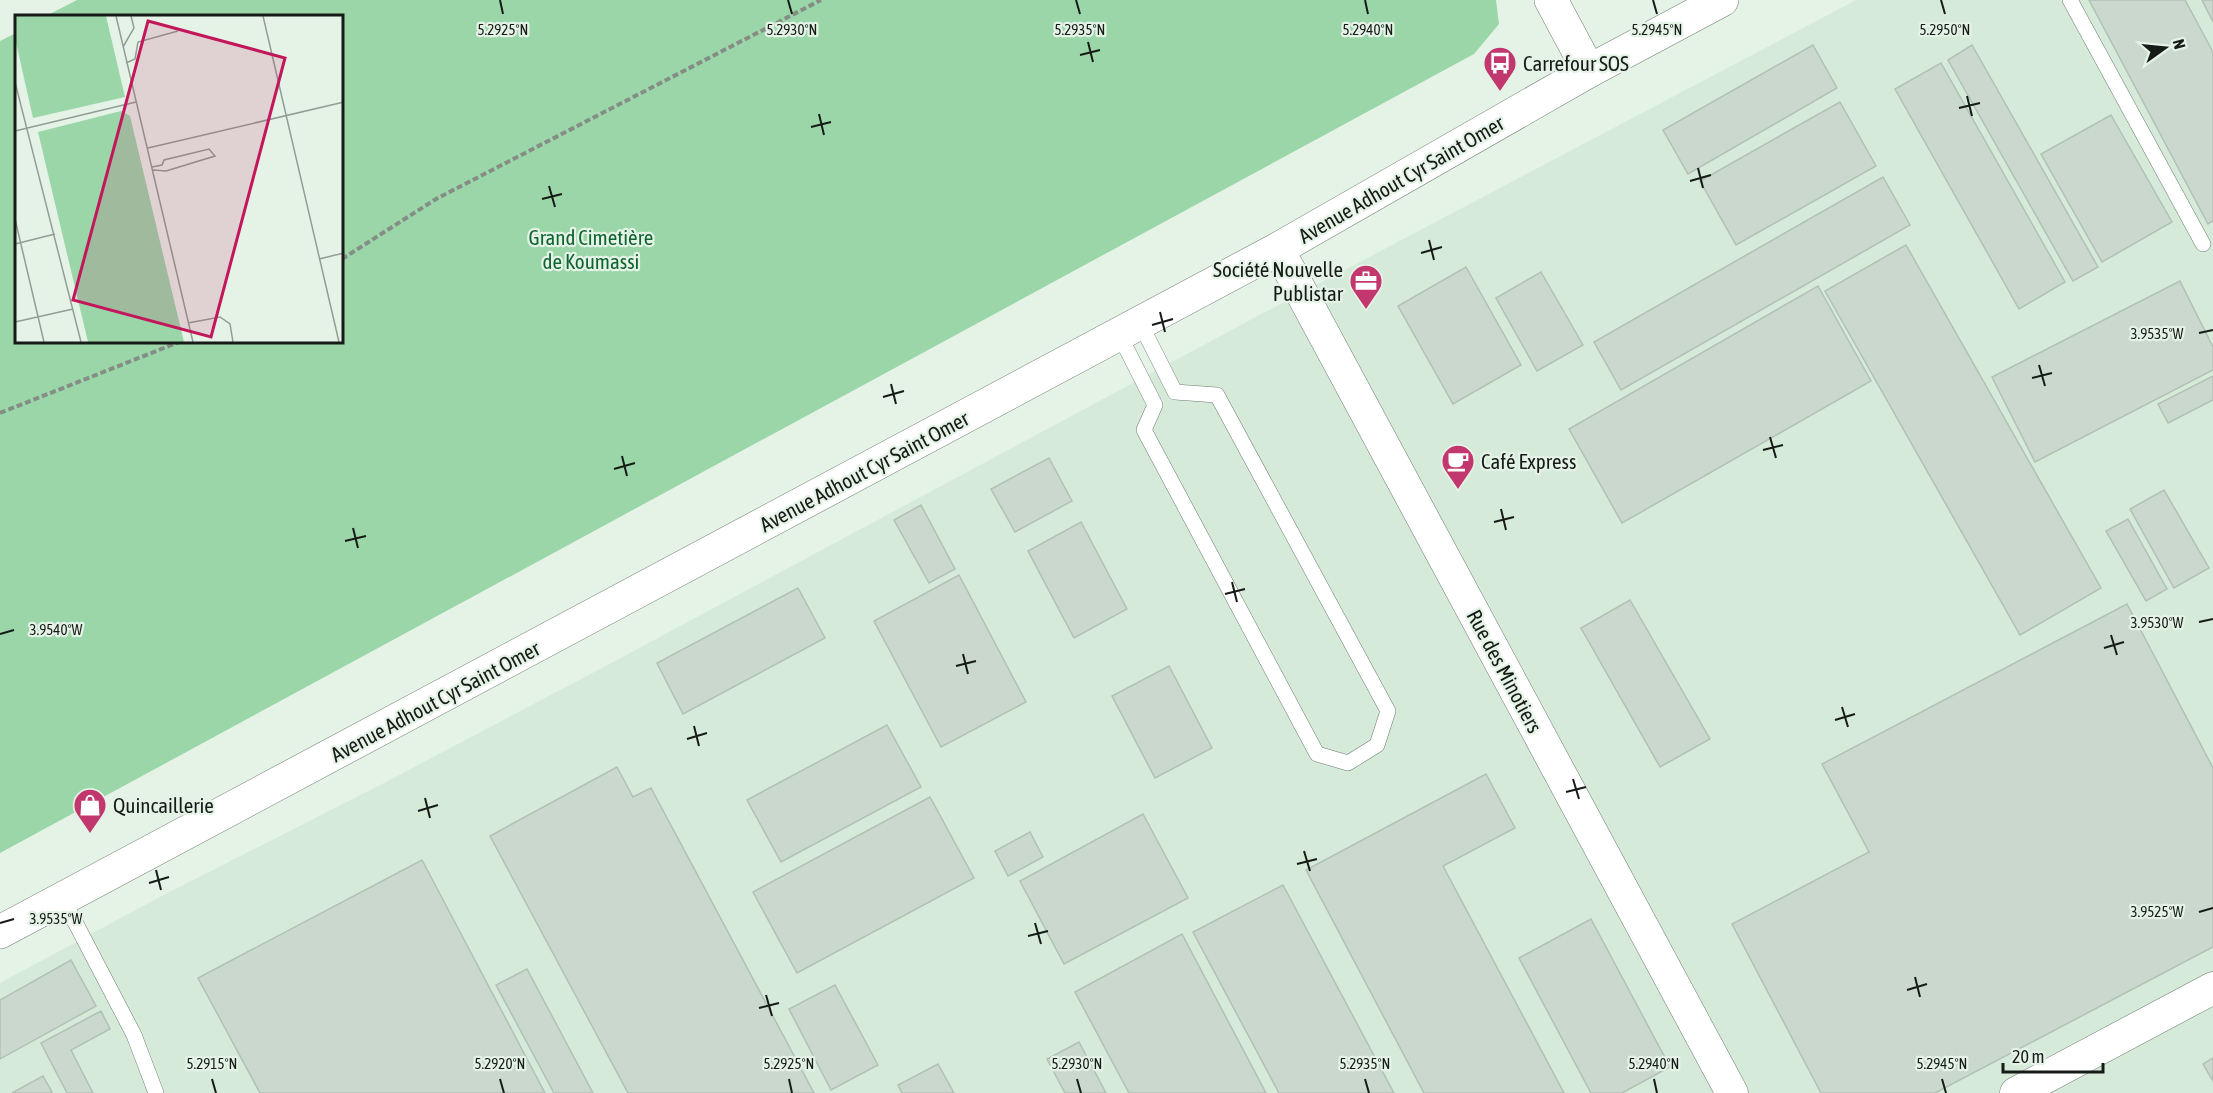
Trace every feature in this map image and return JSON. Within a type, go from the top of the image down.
[{"type":"street","points":[[1551,0],[1590,71]]},
{"type":"street","name":"Avenue Adhout Cyr Saint Omer","points":[[0,932],[1278,249],[1590,71],[1722,0]]},
{"type":"street","name":"Rue des Minotiers","points":[[1278,249],[1732,1093]]},
{"type":"street","points":[[2016,1093],[2213,988]]},
{"type":"lane","points":[[2070,0],[2203,244]]},
{"type":"lane","points":[[1130,328],[1175,392],[1217,395],[1388,711],[1377,745],[1348,762],[1317,754],[1144,430],[1155,405],[1130,328]]},
{"type":"lane","points":[[63,899],[134,1035],[156,1093]]},
{"type":"path","points":[[344,258],[436,199],[821,0]]},
{"type":"path","points":[[0,413],[174,344]]},
{"type":"shaded area","points":[[1856,0],[2213,0],[2213,1093],[0,1093],[0,983],[156,899],[382,784],[602,668],[1267,311]]},
{"type":"green space","name":"Grand Cimetière de Koumassi","points":[[77,0],[1496,0],[1499,24],[1474,54],[0,853],[0,41],[15,34],[15,344],[344,344],[344,15],[48,15]]},
{"type":"building","points":[[2089,0],[2185,0],[2213,52],[2213,221],[2208,224]]},
{"type":"building","points":[[2202,0],[2213,0],[2213,22]]},
{"type":"building","points":[[1813,45],[1837,88],[1688,174],[1663,130]]},
{"type":"building","points":[[1972,45],[2098,267],[2073,281],[1948,60]]},
{"type":"building","points":[[1941,63],[2065,282],[2019,309],[1895,89]]},
{"type":"building","points":[[1840,102],[1876,166],[1736,245],[1700,181]]},
{"type":"building","points":[[2111,115],[2172,222],[2102,262],[2041,154]]},
{"type":"building","points":[[1883,177],[1910,225],[1621,390],[1594,342]]},
{"type":"building","points":[[1906,245],[2101,588],[2020,635],[1825,291]]},
{"type":"building","points":[[1466,267],[1521,365],[1453,404],[1398,306]]},
{"type":"building","points":[[1541,272],[1583,345],[1537,371],[1496,298]]},
{"type":"building","points":[[2180,281],[2213,347],[2213,370],[2035,462],[1992,377]]},
{"type":"building","points":[[1818,286],[1871,381],[1622,523],[1569,429]]},
{"type":"building","points":[[2213,376],[2213,400],[2168,423],[2158,404]]},
{"type":"building","points":[[1049,458],[1072,501],[1015,532],[991,489]]},
{"type":"building","points":[[2164,490],[2209,568],[2174,588],[2130,509]]},
{"type":"building","points":[[921,505],[955,569],[929,583],[894,520]]},
{"type":"building","points":[[2128,519],[2167,589],[2146,601],[2106,531]]},
{"type":"building","points":[[1081,522],[1127,609],[1074,638],[1028,551]]},
{"type":"building","points":[[959,575],[1026,702],[941,747],[874,621]]},
{"type":"building","points":[[798,588],[825,638],[683,714],[657,663]]},
{"type":"building","points":[[1630,600],[1710,739],[1660,767],[1581,628]]},
{"type":"building","points":[[2127,604],[2213,768],[2213,947],[1935,1093],[1821,1093],[1732,924],[1869,852],[1822,764]]},
{"type":"building","points":[[1169,666],[1212,748],[1155,778],[1112,696]]},
{"type":"building","points":[[887,725],[921,787],[781,862],[747,800]]},
{"type":"building","points":[[617,767],[633,797],[651,788],[814,1093],[628,1093],[490,836]]},
{"type":"building","points":[[1486,774],[1515,828],[1443,866],[1564,1093],[1424,1093],[1306,870]]},
{"type":"building","points":[[930,797],[974,878],[797,973],[753,892]]},
{"type":"building","points":[[1143,814],[1188,898],[1064,964],[1020,881]]},
{"type":"building","points":[[1030,832],[1043,857],[1008,876],[995,851]]},
{"type":"building","points":[[422,860],[545,1093],[260,1093],[198,978]]},
{"type":"building","points":[[1283,885],[1394,1093],[1279,1093],[1193,932]]},
{"type":"building","points":[[1591,919],[1670,1067],[1622,1093],[1591,1093],[1519,958]]},
{"type":"building","points":[[1182,934],[1266,1093],[1129,1093],[1075,992]]},
{"type":"building","points":[[71,960],[96,1006],[0,1059],[0,1000]]},
{"type":"building","points":[[527,969],[593,1093],[554,1093],[496,985]]},
{"type":"building","points":[[835,985],[878,1065],[831,1090],[789,1009]]},
{"type":"building","points":[[101,1011],[110,1029],[71,1050],[93,1093],[67,1093],[41,1043]]},
{"type":"building","points":[[1079,1042],[1106,1093],[1065,1093],[1047,1059]]},
{"type":"building","points":[[2213,1058],[2213,1081],[2203,1064]]},
{"type":"building","points":[[938,1064],[954,1093],[902,1093],[898,1085]]},
{"type":"building","points":[[43,1076],[52,1092],[12,1093]]},
{"type":"place","name":"Carrefour SOS","points":[[1500,92]]},
{"type":"place","name":"Société Nouvelle Publistar","points":[[1366,310]]},
{"type":"place","name":"Café Express","points":[[1458,490]]},
{"type":"place","name":"Quincaillerie","points":[[90,834]]}]
